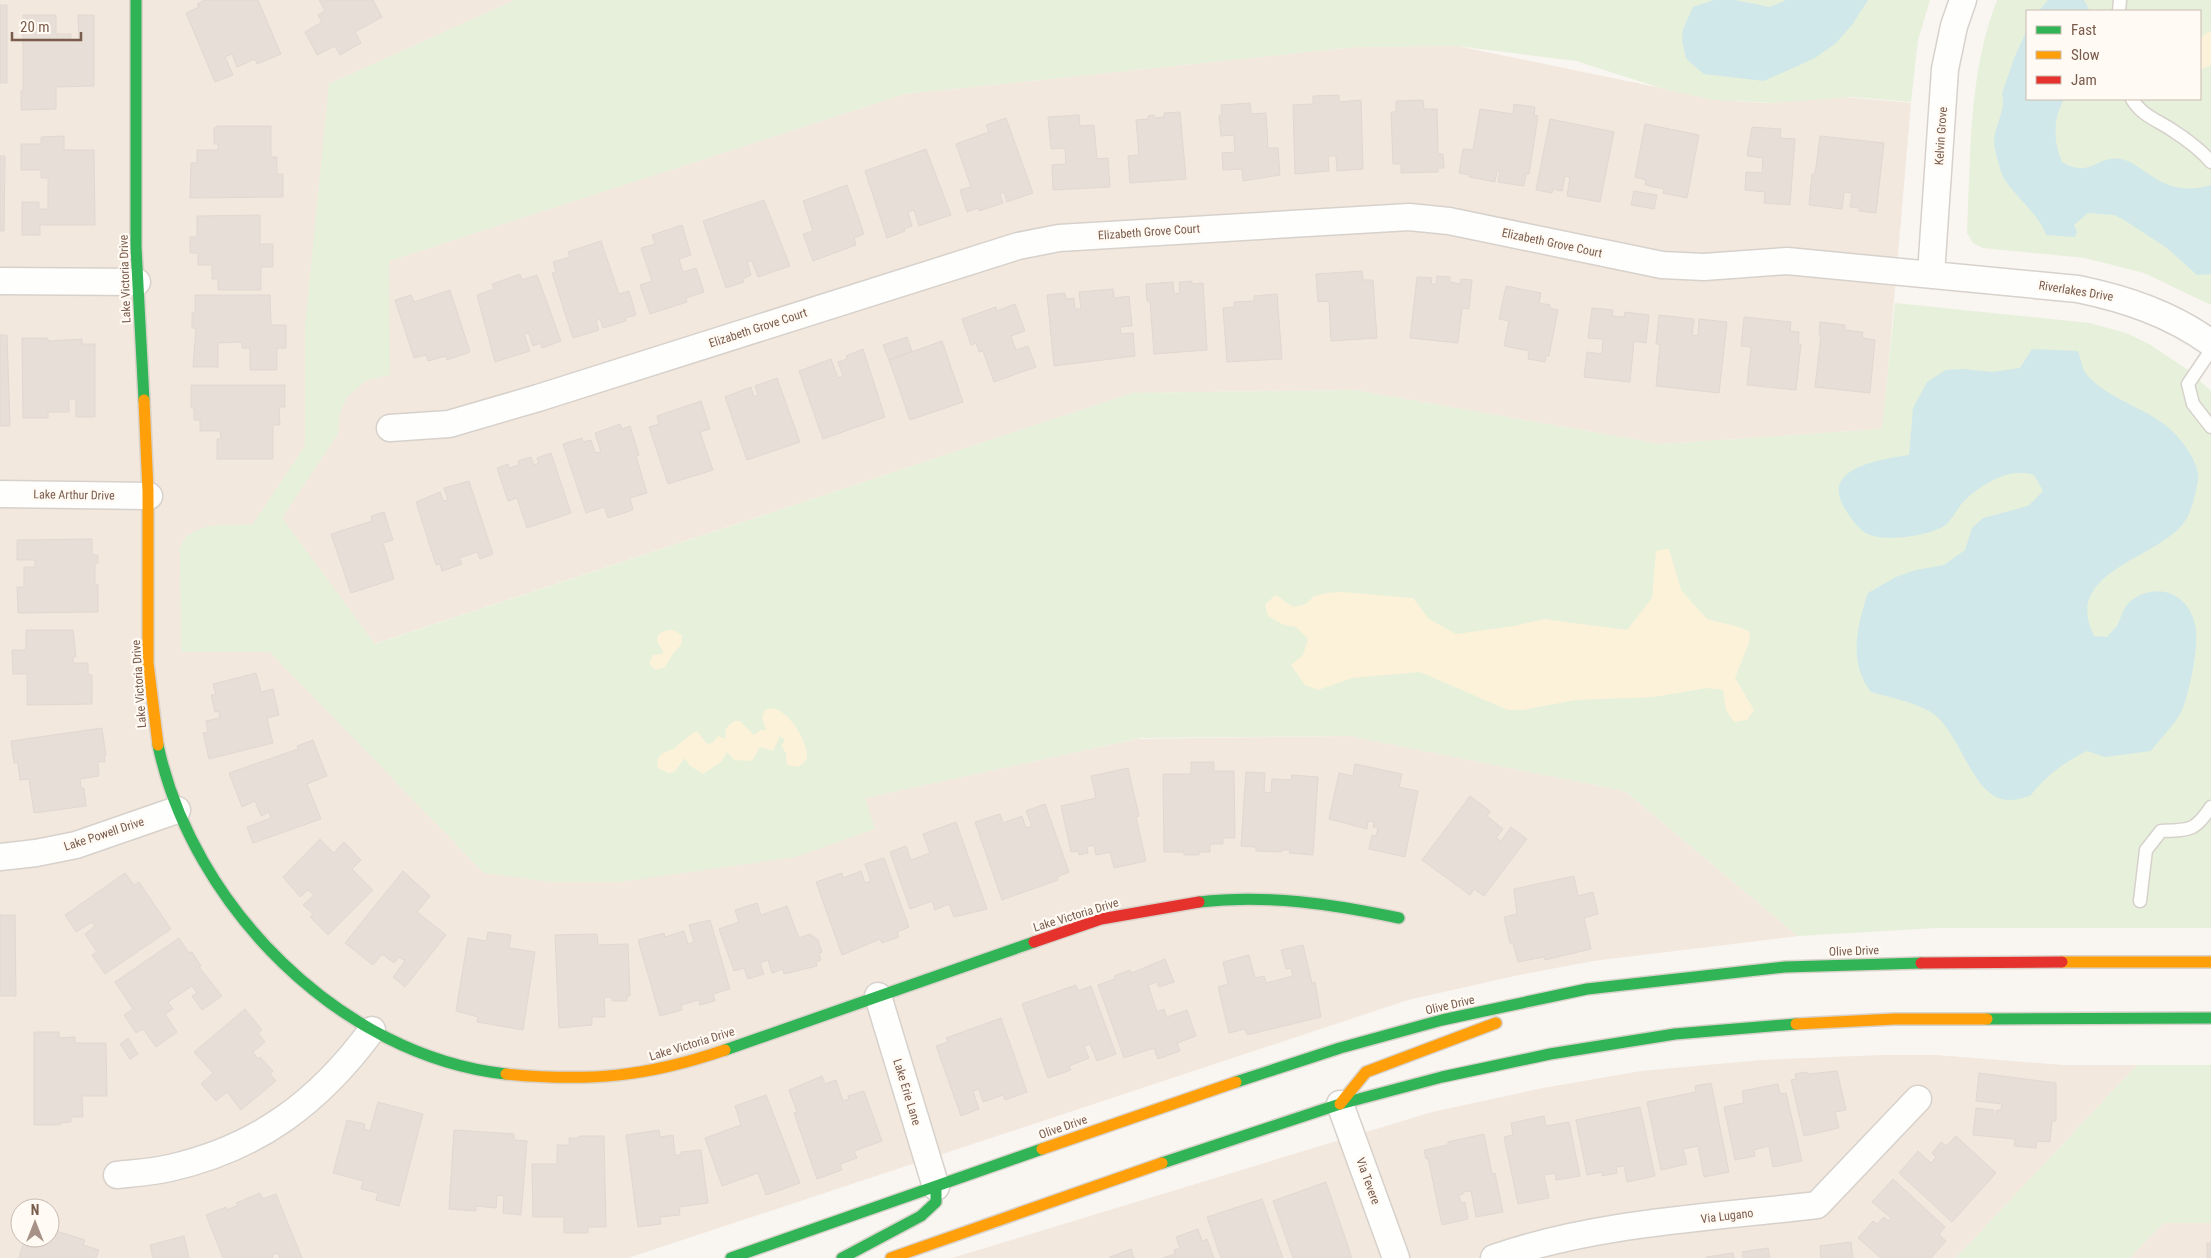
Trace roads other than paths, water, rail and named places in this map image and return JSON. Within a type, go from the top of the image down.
[{"type":"main road","name":"Lake Victoria Drive","points":[[136,0],[137,282],[149,496],[149,663],[152,714],[162,763],[177,810],[203,864],[225,900],[257,940],[294,976],[328,1004],[372,1030],[426,1054],[468,1067],[511,1075],[555,1079],[599,1078],[643,1073],[686,1063],[1100,919],[1154,907],[1209,900],[1264,898],[1319,903],[1399,918]]},
{"type":"main road","name":"Olive Drive","points":[[731,1258],[1238,1081],[1340,1048],[1442,1020],[1587,990],[1785,967],[1895,963],[2211,962]]},
{"type":"main road","points":[[1340,1104],[1366,1072],[1587,990]]},
{"type":"main road","points":[[891,1258],[1238,1137],[1340,1104],[1442,1077],[1550,1054],[1675,1034],[1785,1024],[1895,1019],[2211,1018]]},
{"type":"main road","points":[[842,1258],[920,1216],[936,1202],[936,1187]]},
{"type":"street","name":"Kelvin Grove","points":[[1931,274],[1945,69],[1954,26],[1963,0]]},
{"type":"street","name":"Elizabeth Grove Court","points":[[390,428],[458,421],[538,398],[1004,250],[1059,238],[1409,217],[1449,221],[1662,265],[1704,267],[1787,261],[1931,274]]},
{"type":"street","name":"Riverlakes Drive","points":[[1931,274],[2078,289],[2118,298],[2156,311],[2195,331],[2211,342]]},
{"type":"street","points":[[0,281],[137,282]]},
{"type":"street","name":"Lake Arthur Drive","points":[[0,494],[149,496]]},
{"type":"street","name":"Lake Powell Drive","points":[[0,857],[36,854],[76,845],[177,810]]},
{"type":"street","name":"Lake Erie Lane","points":[[878,996],[936,1187]]},
{"type":"street","points":[[117,1175],[168,1169],[211,1157],[251,1140],[284,1120],[319,1093],[349,1061],[372,1030]]},
{"type":"street","name":"Via Lugano","points":[[1494,1258],[1543,1242],[1596,1231],[1817,1206],[1918,1099]]},
{"type":"street","name":"Via Tevere","points":[[1340,1104],[1396,1258]]},
{"type":"lane","points":[[2133,100],[2145,115],[2171,129],[2201,150],[2211,162]]},
{"type":"lane","points":[[2211,350],[2188,384],[2193,404],[2211,427]]},
{"type":"lane","points":[[2140,901],[2146,850],[2161,831],[2184,830],[2199,824],[2211,807]]},
{"type":"water","points":[[1714,0],[1735,0],[1770,7],[1786,0],[1868,0],[1852,25],[1836,43],[1815,58],[1764,81],[1704,74],[1686,58],[1682,41],[1683,29],[1693,7]]},
{"type":"water","points":[[2048,0],[2084,0],[2089,10],[2040,10]]},
{"type":"water","points":[[2026,32],[2026,100],[2064,100],[2056,122],[2057,146],[2062,162],[2072,167],[2080,168],[2105,160],[2120,159],[2131,162],[2154,178],[2169,185],[2193,188],[2211,185],[2211,274],[2197,275],[2167,248],[2114,215],[2088,213],[2074,225],[2077,232],[2075,237],[2046,235],[2037,219],[2004,179],[1994,145],[2003,105],[2002,93]]},
{"type":"water","points":[[2032,349],[2078,351],[2085,373],[2095,383],[2104,390],[2152,416],[2167,427],[2181,440],[2192,457],[2198,473],[2198,481],[2193,503],[2183,524],[2170,537],[2100,582],[2090,597],[2087,614],[2094,636],[2107,637],[2117,626],[2129,602],[2153,591],[2164,592],[2181,600],[2188,608],[2196,630],[2196,648],[2193,669],[2183,708],[2173,725],[2151,751],[2105,757],[2087,751],[2056,770],[2030,796],[2011,800],[1997,797],[1986,789],[1976,777],[1950,733],[1940,720],[1929,711],[1909,702],[1871,692],[1859,669],[1857,656],[1858,631],[1868,593],[1896,577],[1916,570],[1944,565],[1965,550],[1972,528],[1983,518],[2028,506],[2043,491],[2034,475],[2015,473],[2005,475],[1978,489],[1963,502],[1947,524],[1937,530],[1894,538],[1874,536],[1863,531],[1848,514],[1839,493],[1841,483],[1847,474],[1858,468],[1885,459],[1909,455],[1913,408],[1927,382],[1946,370],[1964,369],[1992,372],[2020,368]]}]
